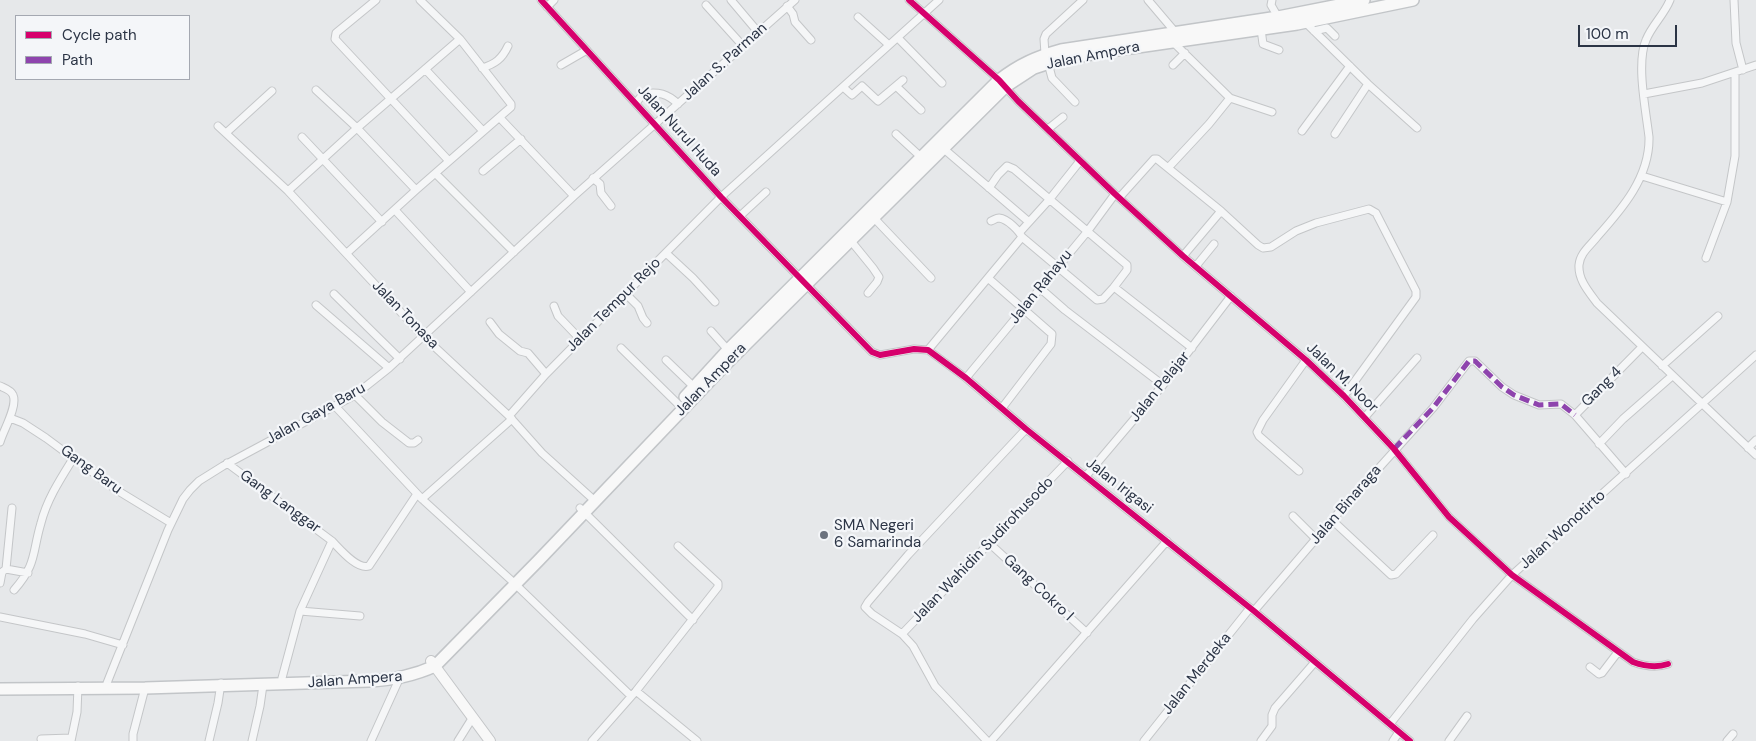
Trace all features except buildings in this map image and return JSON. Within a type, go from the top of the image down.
[{"type":"main road","name":"Jalan Ampera","points":[[0,689],[78,686],[108,682],[263,685],[401,675],[433,664],[583,510],[728,350],[851,241],[944,149],[1012,70],[1030,59],[1046,58],[1127,39],[1174,37],[1247,27],[1278,17],[1364,0]]},
{"type":"main road","name":"Jalan Ampera","points":[[1247,27],[1261,30],[1413,0]]},
{"type":"main road","name":"Jalan Ampera","points":[[592,499],[726,364],[922,158],[1002,83]]},
{"type":"main road","name":"Jalan Ampera","points":[[0,684],[145,688],[282,678],[401,675]]},
{"type":"street","points":[[376,0],[336,33],[335,39],[450,161]]},
{"type":"street","points":[[347,254],[416,190],[510,109],[511,104],[460,39],[420,0]]},
{"type":"street","name":"Jalan Nurul Huda","points":[[540,0],[636,102],[651,127],[722,197],[803,282]]},
{"type":"street","points":[[547,7],[554,0]]},
{"type":"street","points":[[731,0],[758,32]]},
{"type":"street","name":"Jalan S. Parman","points":[[651,127],[794,0]]},
{"type":"street","name":"Jalan M. Noor","points":[[909,0],[1002,83],[1018,101],[1117,196],[1183,256],[1306,360],[1344,396],[1394,449],[1449,518],[1512,575],[1632,662],[1659,666],[1668,664]]},
{"type":"street","name":"Jalan Tempur Rejo","points":[[419,496],[511,418],[546,374],[722,197],[938,0]]},
{"type":"street","points":[[1075,102],[1052,78],[1046,58],[1044,39],[1046,34],[1083,0]]},
{"type":"street","points":[[1148,0],[1184,53],[1230,98],[1272,112]]},
{"type":"street","points":[[1272,0],[1272,5],[1278,17]]},
{"type":"street","points":[[1670,0],[1643,46],[1642,67],[1650,147],[1642,176],[1621,210],[1581,255],[1579,266],[1581,276],[1588,291],[1597,303],[1752,452],[1756,440]]},
{"type":"street","points":[[1734,0],[1735,37],[1743,70]]},
{"type":"street","points":[[706,5],[743,46]]},
{"type":"street","points":[[787,6],[794,14],[795,22],[811,40]]},
{"type":"street","points":[[858,17],[889,45]]},
{"type":"street","points":[[1305,22],[1368,84],[1418,128]]},
{"type":"street","points":[[1314,31],[1327,28],[1335,36]]},
{"type":"street","points":[[1261,30],[1263,44],[1279,50]]},
{"type":"street","points":[[898,38],[942,83]]},
{"type":"street","points":[[288,191],[357,128],[460,39]]},
{"type":"street","points":[[482,68],[493,65],[500,60],[508,46]]},
{"type":"street","points":[[561,65],[587,50]]},
{"type":"street","points":[[1173,65],[1184,53]]},
{"type":"street","points":[[1644,94],[1693,85],[1756,65]]},
{"type":"street","points":[[1302,131],[1350,66]]},
{"type":"street","points":[[425,70],[483,131]]},
{"type":"street","points":[[1706,258],[1727,202],[1736,145],[1735,73]]},
{"type":"street","points":[[854,78],[878,101],[903,80]]},
{"type":"street","points":[[1335,134],[1368,84]]},
{"type":"street","points":[[843,87],[852,95],[862,86]]},
{"type":"street","points":[[896,86],[921,110]]},
{"type":"street","points":[[316,90],[357,128],[416,190]]},
{"type":"street","points":[[226,133],[272,91]]},
{"type":"street","points":[[636,102],[643,94],[653,93],[669,96],[678,104]]},
{"type":"street","points":[[1230,98],[1209,124],[1168,168],[1221,211],[1258,245],[1266,248],[1271,247],[1296,231],[1369,209],[1379,217],[1416,291],[1416,297],[1344,396]]},
{"type":"street","points":[[1048,129],[1063,117]]},
{"type":"street","points":[[500,118],[574,196]]},
{"type":"street","name":"Jalan Tonasa","points":[[218,126],[288,191],[423,336],[511,418],[542,454],[592,499]]},
{"type":"street","name":"Jalan Gaya Baru","points":[[108,682],[171,523],[183,499],[190,490],[227,463],[355,395],[390,368],[574,196],[651,127]]},
{"type":"street","points":[[896,134],[922,158]]},
{"type":"street","points":[[302,138],[382,222]]},
{"type":"street","points":[[484,170],[520,139]]},
{"type":"street","points":[[944,149],[1029,222]]},
{"type":"street","name":"Jalan Rahayu","points":[[966,378],[1117,196],[1154,159],[1157,159],[1168,168]]},
{"type":"street","points":[[803,282],[866,348],[876,355],[885,355],[914,348],[928,350],[988,278],[1029,222],[1080,160]]},
{"type":"street","points":[[989,188],[1007,166],[1011,167],[1128,266],[1128,270],[1103,299],[1097,300],[1002,219],[996,218],[991,221]]},
{"type":"street","points":[[436,174],[514,252]]},
{"type":"street","points":[[1642,176],[1727,202]]},
{"type":"street","points":[[594,178],[600,184],[601,193],[611,206]]},
{"type":"street","points":[[740,216],[766,192]]},
{"type":"street","points":[[395,210],[471,292]]},
{"type":"street","points":[[1183,256],[1221,211]]},
{"type":"street","points":[[874,218],[931,278]]},
{"type":"street","points":[[851,241],[879,277],[868,293]]},
{"type":"street","points":[[1196,266],[1214,244]]},
{"type":"street","points":[[666,253],[715,302]]},
{"type":"street","points":[[988,278],[1052,334],[1053,338],[1051,344],[1002,408]]},
{"type":"street","points":[[1114,287],[1192,348]]},
{"type":"street","points":[[1041,288],[1065,310],[1163,385]]},
{"type":"street","points":[[625,293],[638,306],[647,323]]},
{"type":"street","points":[[334,294],[400,359]]},
{"type":"street","name":"Jalan Pelajar","points":[[1086,476],[1163,385],[1231,296]]},
{"type":"street","points":[[316,305],[390,368]]},
{"type":"street","points":[[554,306],[558,316],[580,339]]},
{"type":"street","points":[[1662,366],[1718,316]]},
{"type":"street","points":[[490,322],[499,334],[520,350],[528,353],[546,374]]},
{"type":"street","points":[[711,331],[728,350]]},
{"type":"street","name":"Gang 4","points":[[1626,474],[1574,415],[1642,347]]},
{"type":"street","points":[[621,348],[678,404]]},
{"type":"street","name":"Jalan Irigasi","points":[[928,350],[966,378],[1066,463],[1086,476],[1167,541],[1410,741]]},
{"type":"street","name":"Jalan Wonotirto","points":[[1390,724],[1473,619],[1512,575],[1756,355]]},
{"type":"street","points":[[1365,417],[1417,358]]},
{"type":"street","points":[[666,360],[694,387]]},
{"type":"street","points":[[1299,471],[1258,436],[1257,432],[1263,420],[1306,360]]},
{"type":"street","name":"Jalan Binaraga","points":[[1252,610],[1394,449],[1433,408],[1469,361],[1475,361],[1502,387],[1514,395],[1540,405],[1562,404],[1574,415]]},
{"type":"street","points":[[1599,444],[1623,419],[1672,376]]},
{"type":"street","points":[[0,386],[12,392],[13,395],[10,418],[0,439]]},
{"type":"street","points":[[355,395],[382,422],[409,443],[414,443],[418,440]]},
{"type":"street","points":[[335,406],[419,496],[634,693],[698,741]]},
{"type":"street","name":"Gang Baru","points":[[10,418],[23,423],[74,457],[115,489],[171,523]]},
{"type":"street","points":[[987,741],[935,686],[918,653],[902,634],[865,607],[908,555],[1026,429]]},
{"type":"street","points":[[14,590],[28,573],[32,564],[46,506],[55,487],[74,457]]},
{"type":"street","name":"Gang Langgar","points":[[227,463],[327,536],[358,565],[365,568],[369,566],[419,496]]},
{"type":"street","name":"Jalan Wahidin Sudirohusodo","points":[[902,634],[988,542],[1066,463]]},
{"type":"street","points":[[0,583],[2,572],[6,569],[12,508]]},
{"type":"street","points":[[583,510],[693,620]]},
{"type":"street","points":[[1293,516],[1316,539]]},
{"type":"street","points":[[1332,520],[1391,575],[1396,574],[1433,535]]},
{"type":"street","points":[[282,678],[300,611],[332,541]]},
{"type":"street","points":[[991,741],[1167,541]]},
{"type":"street","name":"Gang Cokro I","points":[[988,542],[1087,633]]},
{"type":"street","points":[[592,741],[634,693],[718,589],[719,585],[678,546]]},
{"type":"street","points":[[6,569],[28,573]]},
{"type":"street","name":"Jalan Merdeka","points":[[1144,741],[1252,610]]},
{"type":"street","points":[[300,611],[360,616]]},
{"type":"street","points":[[0,617],[85,634],[123,645]]},
{"type":"street","points":[[1590,667],[1599,674],[1602,673],[1618,652]]},
{"type":"street","points":[[1261,741],[1272,726],[1273,712],[1315,662]]},
{"type":"street","points":[[433,664],[490,741]]},
{"type":"street","points":[[371,741],[401,675]]},
{"type":"street","points":[[209,741],[221,683]]},
{"type":"street","points":[[252,741],[263,685]]},
{"type":"street","points":[[41,739],[71,739],[77,712],[78,686]]},
{"type":"street","points":[[133,741],[133,734],[145,688]]},
{"type":"street","points":[[1448,741],[1467,716]]},
{"type":"street","points":[[458,741],[473,717]]},
{"type":"street","points":[[1393,741],[1399,732]]},
{"type":"street","points":[[1727,741],[1733,734]]},
{"type":"marked path","points":[[1394,449],[1433,408],[1469,361],[1475,361],[1502,387],[1514,395],[1539,405],[1561,404],[1575,415]]},
{"type":"cycle path","points":[[541,0],[721,197],[872,352],[880,355],[914,349],[928,350],[966,378],[1026,429],[1254,611],[1410,741]]},
{"type":"cycle path","points":[[909,0],[999,80],[1018,101],[1115,194],[1183,256],[1306,360],[1344,396],[1394,449],[1449,517],[1512,575],[1633,662],[1650,666],[1668,664]]},
{"type":"place","name":"SMA Negeri 6 Samarinda","points":[[824,535]]}]
